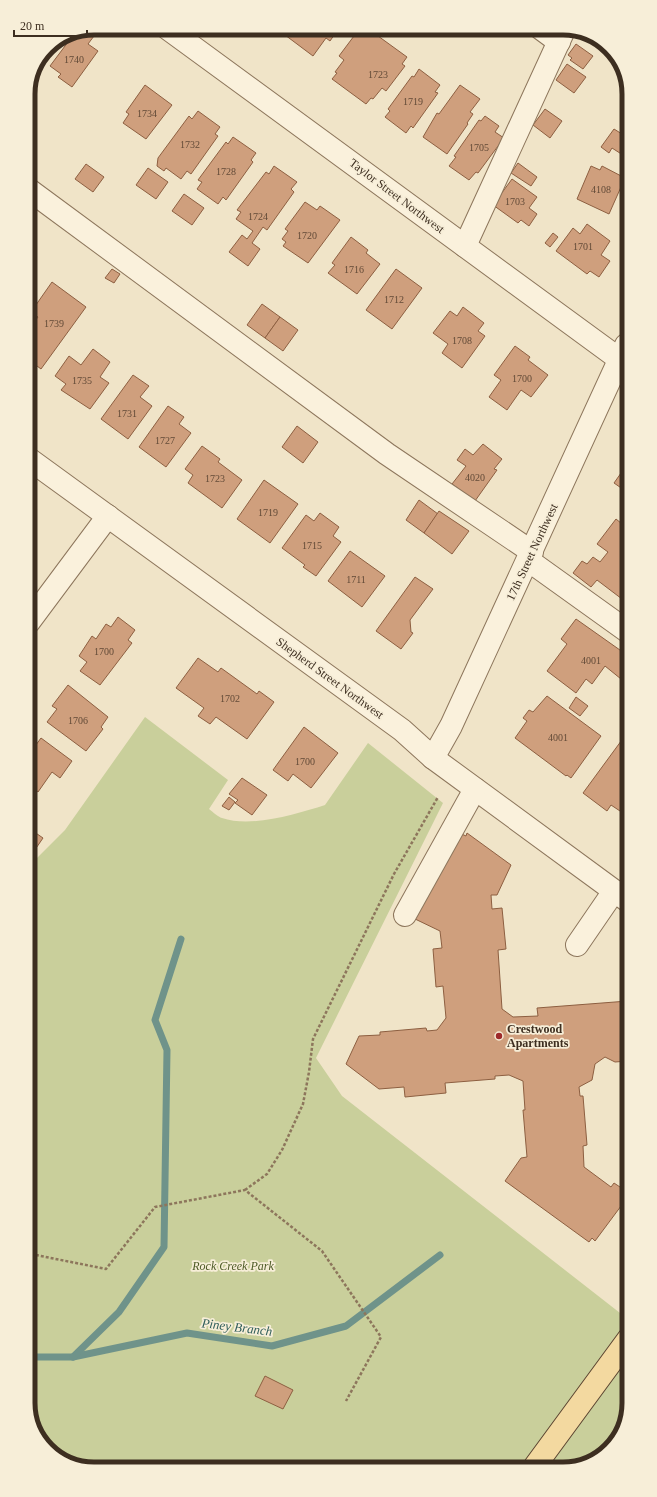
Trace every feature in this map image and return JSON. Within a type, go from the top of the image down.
[{"type":"main road","points":[[539,1462],[622,1348]]},
{"type":"street","name":"Taylor Street Northwest","points":[[177,35],[465,246],[622,355]]},
{"type":"street","points":[[465,246],[562,35]]},
{"type":"street","points":[[35,194],[387,454],[530,556],[622,627]]},
{"type":"street","name":"17th Street Northwest","points":[[433,758],[451,726],[622,360]]},
{"type":"street","name":"Shepherd Street Northwest","points":[[35,463],[402,730],[433,758],[621,896]]},
{"type":"street","points":[[35,615],[108,516]]},
{"type":"street","points":[[405,916],[475,789]]},
{"type":"street","points":[[577,945],[621,896]]},
{"type":"path","points":[[35,1255],[106,1269],[155,1207],[245,1190],[267,1174],[282,1150],[303,1104],[310,1072],[313,1039],[394,874],[438,797]]},
{"type":"path","points":[[245,1190],[322,1251],[380,1337],[346,1401]]},
{"type":"green space","name":"Rock Creek Park","points":[[145,717],[228,780],[209,809],[217,816],[222,818],[234,821],[260,821],[288,816],[325,805],[368,743],[443,803],[316,1058],[342,1096],[622,1315],[621,1411],[616,1429],[605,1445],[593,1454],[582,1459],[563,1462],[90,1462],[75,1459],[64,1454],[52,1445],[38,1422],[35,1403],[35,860],[65,830]]},
{"type":"building","points":[[285,35],[334,35],[330,41],[326,38],[313,56]]},
{"type":"building","points":[[355,35],[377,35],[407,57],[402,64],[405,66],[386,91],[382,88],[373,99],[371,98],[366,104],[332,79],[337,73],[335,72],[344,60],[339,56]]},
{"type":"building","points":[[82,36],[94,36],[88,44],[98,51],[72,87],[58,77],[61,74],[50,66],[70,40]]},
{"type":"building","points":[[576,44],[593,56],[583,69],[570,60],[572,58],[568,55]]},
{"type":"building","points":[[567,64],[586,77],[574,93],[556,80]]},
{"type":"building","points":[[419,69],[440,85],[435,92],[438,93],[413,128],[411,126],[406,133],[385,117],[390,111],[388,109],[412,76],[414,77]]},
{"type":"building","points":[[145,85],[172,105],[146,139],[123,123],[129,114],[126,112]]},
{"type":"building","points":[[460,85],[480,99],[470,112],[473,114],[467,123],[468,124],[447,154],[423,137],[437,113],[439,114]]},
{"type":"building","points":[[545,109],[562,121],[550,138],[533,125]]},
{"type":"building","points":[[198,111],[220,127],[215,134],[218,136],[191,174],[187,171],[181,179],[166,168],[164,171],[157,166],[158,158],[189,116],[192,119]]},
{"type":"building","points":[[485,116],[499,126],[495,132],[504,138],[478,173],[476,172],[469,180],[449,166],[456,157],[454,156],[479,120],[481,121]]},
{"type":"building","points":[[614,129],[622,134],[622,154],[612,148],[609,153],[601,147]]},
{"type":"building","points":[[233,137],[256,153],[251,160],[253,162],[226,200],[223,197],[218,204],[197,189],[202,182],[198,180],[226,142],[228,144]]},
{"type":"building","points":[[518,163],[537,177],[531,186],[511,173]]},
{"type":"building","points":[[86,164],[104,177],[93,192],[75,179]]},
{"type":"building","points":[[274,166],[297,182],[291,189],[294,192],[267,230],[263,227],[252,243],[260,249],[248,266],[229,252],[242,235],[247,239],[253,231],[236,219],[241,212],[237,210],[266,172],[269,174]]},
{"type":"building","points":[[591,166],[600,170],[602,166],[622,176],[622,185],[609,214],[577,199]]},
{"type":"building","points":[[148,168],[168,182],[156,199],[136,185]]},
{"type":"building","points":[[512,179],[537,197],[529,208],[537,214],[529,226],[521,220],[518,223],[493,205]]},
{"type":"building","points":[[184,194],[204,208],[192,225],[172,211]]},
{"type":"building","points":[[305,202],[317,210],[320,206],[340,220],[308,263],[283,246],[286,242],[282,239],[288,231],[285,229]]},
{"type":"building","points":[[587,224],[610,241],[601,255],[610,261],[599,277],[590,271],[587,274],[556,251],[573,228],[580,234]]},
{"type":"building","points":[[553,233],[558,237],[550,247],[545,243]]},
{"type":"building","points":[[351,237],[368,250],[366,253],[380,264],[357,294],[328,273],[335,265],[332,263]]},
{"type":"building","points":[[112,269],[120,274],[114,283],[105,278]]},
{"type":"building","points":[[396,269],[422,288],[392,329],[366,310]]},
{"type":"building","points":[[52,282],[86,307],[41,369],[35,364],[35,321],[38,317],[35,315],[35,306]]},
{"type":"building","points":[[262,304],[280,317],[265,338],[247,325]]},
{"type":"building","points":[[463,307],[484,323],[478,331],[485,336],[462,368],[442,353],[448,344],[433,333],[450,311],[457,316]]},
{"type":"building","points":[[280,317],[298,330],[283,351],[265,338]]},
{"type":"building","points":[[515,346],[530,357],[528,360],[548,375],[531,397],[521,390],[507,410],[489,397],[501,380],[494,375]]},
{"type":"building","points":[[93,349],[110,362],[100,377],[109,383],[90,409],[61,390],[66,384],[55,376],[69,356],[81,365]]},
{"type":"building","points":[[133,375],[149,386],[140,397],[152,406],[128,439],[101,419]]},
{"type":"building","points":[[168,406],[184,417],[179,424],[191,433],[166,467],[139,447]]},
{"type":"building","points":[[297,426],[318,442],[303,463],[282,447]]},
{"type":"building","points":[[483,444],[502,459],[494,469],[497,470],[475,501],[452,484],[466,466],[457,460],[465,449],[473,455]]},
{"type":"building","points":[[202,446],[220,459],[218,462],[242,480],[222,508],[188,483],[193,475],[185,469]]},
{"type":"building","points":[[622,472],[622,489],[614,483]]},
{"type":"building","points":[[264,480],[298,504],[270,543],[237,519]]},
{"type":"building","points":[[419,500],[438,514],[424,533],[406,520]]},
{"type":"building","points":[[439,511],[469,531],[452,554],[424,533]]},
{"type":"building","points":[[320,513],[339,527],[333,536],[341,542],[316,576],[303,567],[305,565],[282,548],[306,515],[314,521]]},
{"type":"building","points":[[616,519],[622,524],[622,599],[597,580],[591,587],[573,573],[582,561],[587,564],[593,557],[600,562],[608,552],[597,544]]},
{"type":"building","points":[[350,551],[385,576],[362,607],[328,581]]},
{"type":"building","points":[[415,577],[433,589],[410,620],[411,632],[413,633],[401,649],[376,631]]},
{"type":"building","points":[[118,617],[135,630],[128,640],[132,643],[100,685],[80,671],[87,662],[79,656],[92,636],[96,639],[106,624],[111,627]]},
{"type":"building","points":[[576,619],[622,651],[622,678],[621,679],[605,666],[592,684],[586,679],[576,693],[547,671],[567,644],[561,639]]},
{"type":"building","points":[[198,658],[218,672],[221,668],[257,694],[259,691],[274,702],[247,739],[216,717],[210,724],[198,716],[204,708],[176,688]]},
{"type":"building","points":[[68,685],[108,717],[101,727],[103,729],[86,751],[47,722],[57,709],[52,706]]},
{"type":"building","points":[[547,696],[601,736],[571,778],[567,775],[566,776],[515,738],[527,721],[523,718],[529,710],[533,712]]},
{"type":"building","points":[[576,697],[588,706],[580,716],[569,708]]},
{"type":"building","points":[[304,727],[338,753],[311,788],[293,774],[288,781],[273,770]]},
{"type":"building","points":[[41,738],[72,761],[60,778],[52,772],[38,792],[35,790],[35,746]]},
{"type":"building","points":[[622,740],[622,808],[620,811],[611,805],[607,811],[583,793]]},
{"type":"building","points":[[242,778],[267,795],[252,815],[235,803],[238,800],[229,794]]},
{"type":"building","points":[[229,797],[235,802],[229,810],[222,806]]},
{"type":"building","name":"Crestwood Apartments","points":[[453,830],[466,836],[467,833],[511,865],[497,895],[491,895],[492,909],[502,908],[506,949],[498,950],[502,1009],[513,1017],[538,1016],[537,1008],[622,1001],[622,1061],[615,1062],[605,1057],[595,1064],[592,1080],[579,1087],[580,1096],[583,1096],[587,1145],[583,1146],[584,1167],[611,1187],[614,1183],[622,1188],[622,1205],[595,1241],[592,1238],[589,1242],[505,1181],[521,1158],[527,1157],[523,1110],[525,1110],[523,1081],[509,1075],[495,1076],[495,1079],[445,1083],[446,1093],[405,1097],[404,1087],[379,1089],[346,1064],[359,1036],[380,1035],[380,1032],[426,1028],[427,1031],[437,1030],[446,1018],[443,986],[436,987],[433,949],[442,948],[440,931],[413,918]]},
{"type":"building","points":[[35,832],[43,838],[35,850]]},
{"type":"building","points":[[265,1376],[293,1390],[283,1409],[255,1396]]},
{"type":"waterway","points":[[73,1357],[119,1312],[164,1247],[167,1050],[155,1020],[181,939]]},
{"type":"waterway","name":"Piney Branch","points":[[35,1357],[73,1357],[187,1333],[272,1346],[346,1326],[440,1255]]},
{"type":"place","name":"Crestwood Apartments","points":[[499,1036]]}]
